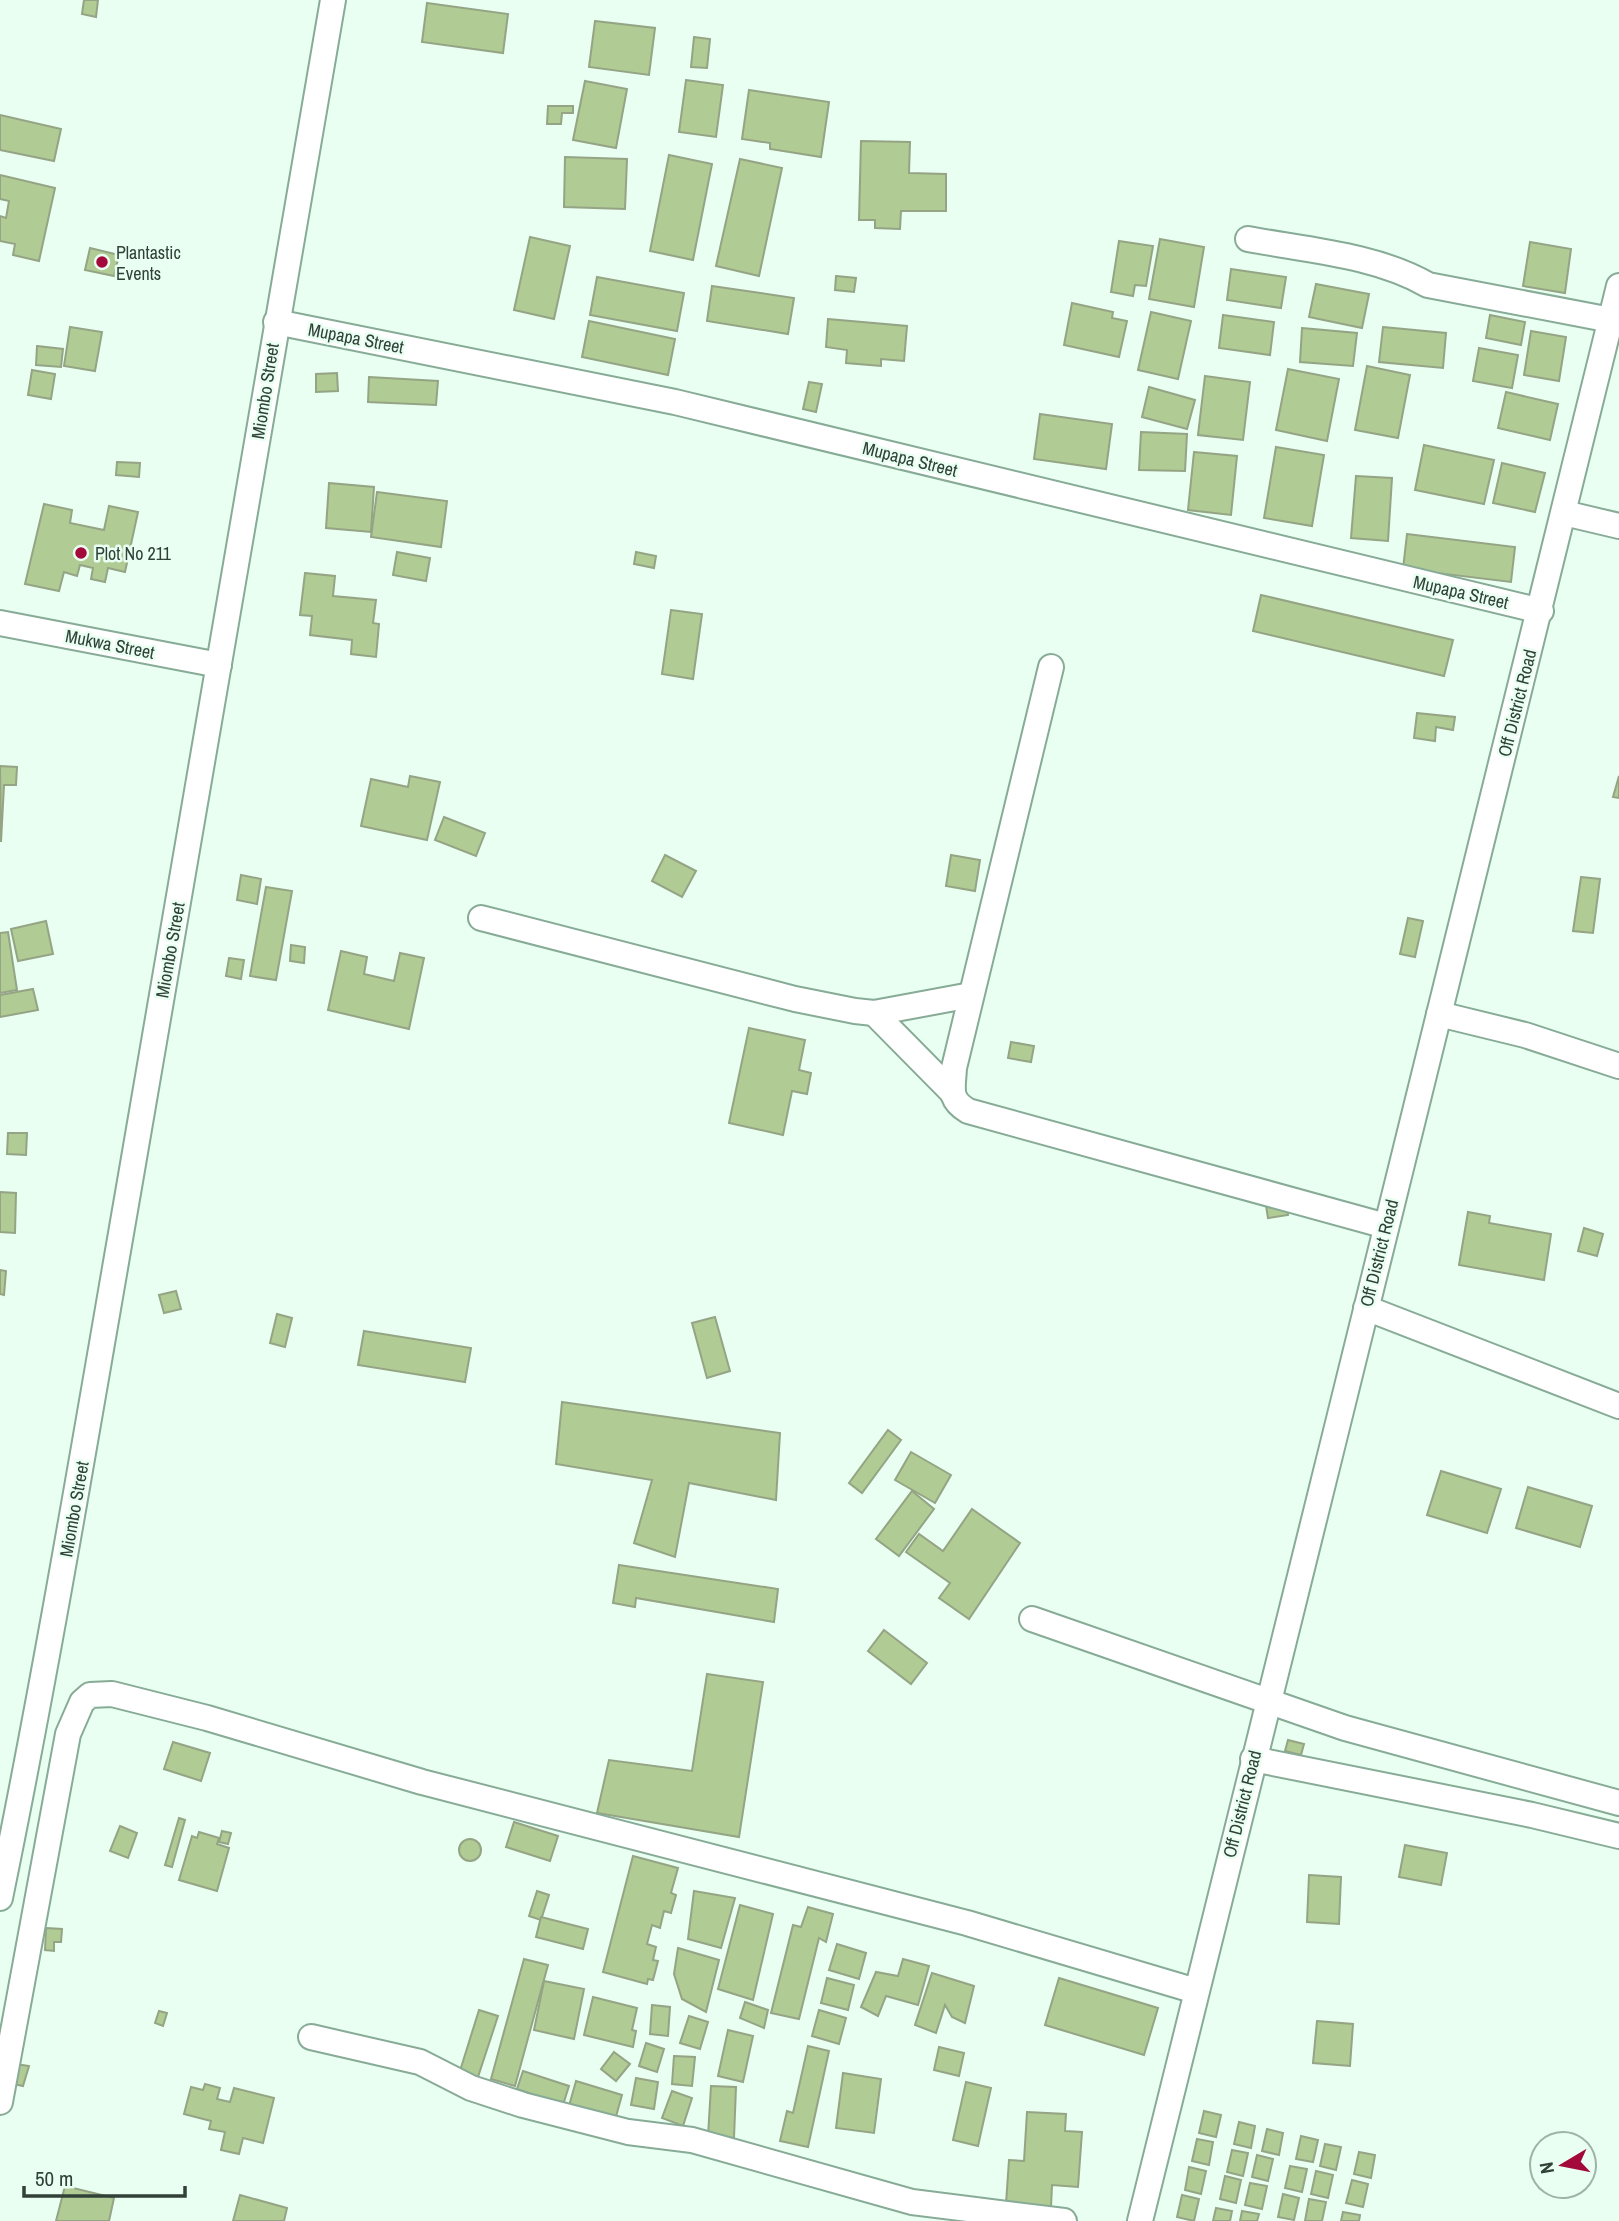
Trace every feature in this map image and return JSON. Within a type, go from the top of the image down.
[{"type":"street","name":"Miombo Street","points":[[0,1898],[40,1704],[333,0]]},
{"type":"street","points":[[1248,239],[1377,264],[1409,274],[1428,285],[1611,320]]},
{"type":"street","name":"Off District Road","points":[[1140,2221],[1541,611],[1619,286]]},
{"type":"street","name":"Mupapa Street","points":[[276,322],[675,402],[1541,611]]},
{"type":"street","points":[[1564,513],[1619,526]]},
{"type":"street","name":"Mukwa Street","points":[[0,623],[219,666]]},
{"type":"street","points":[[1051,667],[954,1068],[953,1093],[957,1104],[968,1111],[1386,1226]]},
{"type":"street","points":[[481,918],[795,999],[874,1013],[971,995]]},
{"type":"street","points":[[874,1013],[953,1093]]},
{"type":"street","points":[[1439,1014],[1525,1035],[1619,1066]]},
{"type":"street","points":[[1366,1308],[1619,1406]]},
{"type":"street","points":[[1032,1619],[1345,1728],[1619,1803]]},
{"type":"street","points":[[0,2102],[68,1734],[82,1702],[90,1695],[112,1694],[207,1718],[422,1782],[967,1923],[1196,1991]]},
{"type":"street","points":[[1253,1759],[1532,1815],[1619,1836]]},
{"type":"street","points":[[311,2037],[420,2062],[471,2088],[523,2105],[628,2132],[692,2140],[912,2202],[1064,2221]]},
{"type":"building","points":[[84,0],[98,0],[96,17],[82,14]]},
{"type":"building","points":[[427,3],[508,14],[503,53],[422,42]]},
{"type":"building","points":[[595,21],[655,28],[649,75],[589,67]]},
{"type":"building","points":[[694,37],[710,39],[707,68],[691,67]]},
{"type":"building","points":[[686,80],[723,85],[716,137],[679,132]]},
{"type":"building","points":[[585,81],[627,89],[616,148],[573,140]]},
{"type":"building","points":[[749,90],[829,102],[821,157],[770,149],[770,143],[742,139]]},
{"type":"building","points":[[548,106],[573,106],[573,113],[562,113],[561,124],[547,124]]},
{"type":"building","points":[[0,115],[61,129],[54,161],[0,150]]},
{"type":"building","points":[[861,141],[910,142],[909,173],[946,174],[946,211],[901,211],[900,229],[875,228],[875,220],[859,220]]},
{"type":"building","points":[[669,155],[712,164],[693,260],[650,251]]},
{"type":"building","points":[[565,157],[627,159],[625,209],[564,207]]},
{"type":"building","points":[[740,159],[782,168],[759,276],[716,266]]},
{"type":"building","points":[[0,175],[55,188],[39,261],[13,255],[15,244],[0,241],[0,216],[6,218],[9,201],[0,199]]},
{"type":"building","points":[[530,237],[570,246],[554,319],[514,310]]},
{"type":"building","points":[[1160,239],[1204,247],[1194,307],[1149,299]]},
{"type":"building","points":[[1119,241],[1153,246],[1146,286],[1135,285],[1133,296],[1111,292]]},
{"type":"building","points":[[1530,242],[1571,249],[1565,293],[1523,286]]},
{"type":"building","name":"Plantastic Events","points":[[90,248],[119,255],[114,276],[85,270]]},
{"type":"building","points":[[1231,269],[1286,277],[1281,308],[1227,300]]},
{"type":"building","points":[[836,276],[856,278],[854,292],[835,290]]},
{"type":"building","points":[[597,277],[684,293],[677,331],[590,315]]},
{"type":"building","points":[[1316,284],[1369,294],[1362,328],[1309,317]]},
{"type":"building","points":[[712,286],[794,298],[788,334],[707,321]]},
{"type":"building","points":[[1072,303],[1113,312],[1112,318],[1127,321],[1119,357],[1064,345]]},
{"type":"building","points":[[1151,312],[1191,321],[1178,379],[1138,370]]},
{"type":"building","points":[[1223,315],[1274,322],[1270,355],[1219,348]]},
{"type":"building","points":[[1490,315],[1525,322],[1521,345],[1486,338]]},
{"type":"building","points":[[828,319],[907,326],[904,361],[881,359],[881,366],[846,363],[847,350],[826,347]]},
{"type":"building","points":[[589,321],[675,339],[668,375],[582,357]]},
{"type":"building","points":[[70,327],[102,332],[95,371],[64,366]]},
{"type":"building","points":[[1383,327],[1446,333],[1443,368],[1379,362]]},
{"type":"building","points":[[1302,328],[1357,333],[1353,366],[1300,362]]},
{"type":"building","points":[[1531,331],[1566,337],[1559,381],[1524,375]]},
{"type":"building","points":[[37,346],[63,349],[61,367],[36,365]]},
{"type":"building","points":[[1479,348],[1518,355],[1512,388],[1473,381]]},
{"type":"building","points":[[1367,366],[1410,375],[1398,438],[1355,430]]},
{"type":"building","points":[[1288,369],[1339,379],[1327,441],[1276,430]]},
{"type":"building","points":[[32,370],[55,374],[51,399],[28,395]]},
{"type":"building","points":[[337,373],[338,391],[316,392],[316,374]]},
{"type":"building","points":[[1205,376],[1250,382],[1243,440],[1198,435]]},
{"type":"building","points":[[369,377],[438,381],[436,405],[368,402]]},
{"type":"building","points":[[809,382],[822,384],[816,412],[803,409]]},
{"type":"building","points":[[1149,387],[1195,400],[1187,429],[1142,417]]},
{"type":"building","points":[[1506,392],[1558,404],[1550,440],[1498,428]]},
{"type":"building","points":[[1040,414],[1112,424],[1106,469],[1034,459]]},
{"type":"building","points":[[1141,432],[1187,434],[1185,471],[1139,470]]},
{"type":"building","points":[[1424,445],[1494,460],[1484,504],[1415,490]]},
{"type":"building","points":[[1276,447],[1324,455],[1312,526],[1264,518]]},
{"type":"building","points":[[1194,452],[1237,456],[1231,515],[1188,510]]},
{"type":"building","points":[[117,462],[140,463],[139,477],[116,475]]},
{"type":"building","points":[[1502,463],[1545,473],[1535,512],[1493,503]]},
{"type":"building","points":[[1356,476],[1392,478],[1388,541],[1351,538]]},
{"type":"building","points":[[329,483],[374,487],[371,532],[326,528]]},
{"type":"building","points":[[377,492],[447,501],[441,547],[371,537]]},
{"type":"building","name":"Plot No 211","points":[[44,504],[72,510],[70,523],[104,530],[109,506],[138,512],[125,572],[108,568],[105,582],[91,579],[93,568],[80,565],[77,576],[64,572],[59,591],[25,584]]},
{"type":"building","points":[[1407,534],[1515,547],[1511,582],[1403,569]]},
{"type":"building","points":[[397,552],[430,558],[426,581],[393,575]]},
{"type":"building","points":[[636,552],[656,556],[654,568],[634,564]]},
{"type":"building","points":[[305,573],[335,576],[333,596],[376,600],[373,623],[379,624],[376,657],[351,654],[352,640],[310,635],[312,616],[300,615]]},
{"type":"building","points":[[1261,595],[1453,640],[1444,676],[1253,631]]},
{"type":"building","points":[[671,610],[702,614],[693,679],[662,674]]},
{"type":"building","points":[[1417,713],[1455,717],[1453,730],[1436,727],[1435,741],[1414,738]]},
{"type":"building","points":[[0,766],[17,767],[16,785],[4,785],[1,842]]},
{"type":"building","points":[[410,776],[440,782],[427,840],[361,826],[371,779],[408,787]]},
{"type":"building","points":[[1619,776],[1619,798],[1613,797]]},
{"type":"building","points":[[444,817],[485,833],[476,856],[435,840]]},
{"type":"building","points":[[665,855],[696,871],[682,897],[652,881]]},
{"type":"building","points":[[951,855],[980,860],[975,891],[946,886]]},
{"type":"building","points":[[241,875],[261,879],[257,904],[237,900]]},
{"type":"building","points":[[1581,877],[1600,879],[1593,933],[1573,931]]},
{"type":"building","points":[[266,887],[292,891],[276,980],[250,976]]},
{"type":"building","points":[[1408,918],[1423,921],[1415,957],[1400,954]]},
{"type":"building","points":[[46,921],[53,954],[18,961],[11,929]]},
{"type":"building","points":[[8,932],[17,990],[0,993],[0,933]]},
{"type":"building","points":[[291,945],[305,947],[304,963],[290,961]]},
{"type":"building","points":[[341,951],[367,957],[364,974],[394,981],[400,953],[424,958],[409,1029],[328,1010]]},
{"type":"building","points":[[229,958],[244,960],[241,979],[226,976]]},
{"type":"building","points":[[33,989],[38,1010],[0,1017],[0,995]]},
{"type":"building","points":[[749,1028],[805,1040],[799,1070],[811,1073],[807,1094],[792,1091],[783,1135],[729,1123]]},
{"type":"building","points":[[1011,1042],[1034,1046],[1031,1062],[1008,1058]]},
{"type":"building","points":[[8,1133],[27,1133],[26,1155],[7,1154]]},
{"type":"building","points":[[1285,1190],[1288,1215],[1268,1218],[1264,1193]]},
{"type":"building","points":[[0,1192],[16,1193],[15,1233],[0,1232]]},
{"type":"building","points":[[1468,1212],[1490,1216],[1489,1223],[1551,1234],[1544,1280],[1459,1265]]},
{"type":"building","points":[[1584,1228],[1603,1234],[1597,1256],[1578,1251]]},
{"type":"building","points":[[0,1270],[6,1271],[4,1295],[0,1294]]},
{"type":"building","points":[[176,1291],[181,1309],[164,1313],[159,1295]]},
{"type":"building","points":[[277,1314],[292,1318],[285,1347],[270,1343]]},
{"type":"building","points":[[715,1317],[730,1371],[707,1378],[692,1323]]},
{"type":"building","points":[[364,1331],[471,1348],[465,1382],[358,1365]]},
{"type":"building","points":[[562,1402],[780,1433],[776,1500],[689,1483],[675,1557],[634,1543],[652,1480],[556,1464]]},
{"type":"building","points":[[888,1430],[901,1440],[862,1493],[849,1483]]},
{"type":"building","points":[[911,1452],[951,1475],[935,1503],[895,1480]]},
{"type":"building","points":[[1441,1471],[1501,1489],[1487,1533],[1427,1515]]},
{"type":"building","points":[[1528,1487],[1592,1506],[1580,1547],[1516,1528]]},
{"type":"building","points":[[912,1491],[934,1509],[899,1556],[876,1539]]},
{"type":"building","points":[[972,1509],[1020,1543],[969,1619],[939,1598],[950,1583],[906,1552],[919,1534],[943,1551]]},
{"type":"building","points":[[619,1565],[778,1589],[774,1622],[636,1598],[635,1607],[613,1603]]},
{"type":"building","points":[[884,1630],[927,1663],[911,1684],[868,1651]]},
{"type":"building","points":[[707,1674],[763,1682],[739,1837],[597,1813],[609,1760],[692,1771]]},
{"type":"building","points":[[1288,1740],[1304,1744],[1301,1755],[1285,1751]]},
{"type":"building","points":[[173,1742],[210,1753],[201,1781],[164,1769]]},
{"type":"building","points":[[179,1818],[185,1820],[172,1867],[165,1865]]},
{"type":"building","points":[[514,1822],[558,1836],[550,1861],[506,1847]]},
{"type":"building","points":[[120,1826],[137,1833],[128,1858],[110,1851]]},
{"type":"building","points":[[222,1831],[231,1833],[228,1844],[219,1842]]},
{"type":"building","points":[[199,1832],[219,1838],[217,1844],[229,1848],[217,1891],[179,1880],[192,1836],[197,1838]]},
{"type":"building","points":[[470,1839],[478,1842],[481,1850],[478,1858],[470,1861],[462,1858],[459,1850],[462,1842]]},
{"type":"building","points":[[1405,1845],[1447,1853],[1441,1885],[1399,1877]]},
{"type":"building","points":[[633,1856],[678,1868],[671,1893],[676,1895],[671,1913],[664,1911],[660,1928],[652,1925],[647,1944],[656,1947],[653,1960],[658,1961],[653,1980],[648,1979],[647,1984],[603,1972]]},
{"type":"building","points":[[1309,1875],[1341,1877],[1339,1924],[1307,1922]]},
{"type":"building","points":[[537,1891],[549,1895],[541,1920],[529,1916]]},
{"type":"building","points":[[694,1891],[735,1898],[721,1948],[688,1939]]},
{"type":"building","points":[[740,1905],[773,1914],[753,2000],[718,1989]]},
{"type":"building","points":[[808,1907],[833,1914],[826,1942],[819,1938],[799,2019],[771,2013],[793,1925],[801,1927]]},
{"type":"building","points":[[541,1917],[588,1929],[583,1949],[536,1937]]},
{"type":"building","points":[[46,1928],[62,1929],[61,1942],[54,1942],[54,1951],[45,1950]]},
{"type":"building","points":[[837,1944],[866,1953],[859,1979],[829,1970]]},
{"type":"building","points":[[678,1948],[719,1960],[706,2012],[682,1999],[674,1974]]},
{"type":"building","points":[[524,1959],[548,1965],[515,2086],[491,2079]]},
{"type":"building","points":[[903,1959],[929,1966],[918,2005],[886,1996],[878,2016],[861,2007],[876,1972],[898,1976]]},
{"type":"building","points":[[932,1973],[974,1986],[965,2023],[952,2017],[945,2005],[936,2033],[915,2025]]},
{"type":"building","points":[[827,1978],[854,1985],[848,2010],[821,2003]]},
{"type":"building","points":[[1059,1978],[1158,2008],[1144,2055],[1045,2025]]},
{"type":"building","points":[[544,1981],[584,1989],[574,2039],[534,2030]]},
{"type":"building","points":[[593,1997],[637,2008],[632,2030],[636,2031],[633,2047],[584,2035]]},
{"type":"building","points":[[745,2002],[768,2010],[764,2028],[740,2018]]},
{"type":"building","points":[[652,2005],[670,2007],[668,2036],[650,2034]]},
{"type":"building","points":[[479,2010],[498,2016],[477,2080],[459,2074]]},
{"type":"building","points":[[819,2010],[846,2018],[839,2044],[812,2036]]},
{"type":"building","points":[[159,2011],[167,2013],[163,2026],[155,2023]]},
{"type":"building","points":[[689,2016],[708,2022],[700,2049],[680,2043]]},
{"type":"building","points":[[1317,2021],[1353,2024],[1350,2066],[1313,2063]]},
{"type":"building","points":[[728,2030],[753,2036],[743,2082],[718,2076]]},
{"type":"building","points":[[646,2043],[664,2049],[657,2072],[639,2066]]},
{"type":"building","points":[[808,2046],[829,2051],[808,2147],[780,2141],[787,2111],[793,2113]]},
{"type":"building","points":[[939,2047],[964,2053],[959,2076],[934,2070]]},
{"type":"building","points":[[614,2052],[630,2064],[616,2081],[601,2069]]},
{"type":"building","points":[[674,2056],[695,2057],[692,2086],[672,2084]]},
{"type":"building","points":[[16,2064],[29,2066],[23,2086],[13,2084]]},
{"type":"building","points":[[523,2071],[569,2086],[563,2105],[517,2089]]},
{"type":"building","points":[[843,2073],[881,2079],[874,2133],[836,2128]]},
{"type":"building","points":[[636,2078],[658,2082],[654,2109],[631,2105]]},
{"type":"building","points":[[576,2081],[622,2095],[615,2120],[569,2106]]},
{"type":"building","points":[[966,2082],[991,2088],[978,2146],[953,2140]]},
{"type":"building","points":[[205,2084],[220,2088],[217,2099],[230,2102],[234,2088],[274,2098],[263,2143],[243,2138],[239,2154],[221,2150],[225,2132],[209,2129],[211,2121],[184,2114],[191,2087],[203,2090]]},
{"type":"building","points":[[711,2086],[736,2087],[734,2138],[708,2136]]},
{"type":"building","points":[[672,2091],[692,2098],[683,2126],[662,2118]]},
{"type":"building","points":[[1204,2111],[1221,2115],[1216,2137],[1199,2133]]},
{"type":"building","points":[[1027,2112],[1066,2114],[1065,2131],[1082,2132],[1078,2187],[1052,2185],[1051,2207],[1006,2204],[1009,2160],[1024,2161]]},
{"type":"building","points":[[1239,2122],[1255,2126],[1251,2148],[1234,2144]]},
{"type":"building","points":[[1267,2129],[1283,2133],[1279,2155],[1262,2151]]},
{"type":"building","points":[[1301,2136],[1318,2140],[1313,2162],[1296,2159]]},
{"type":"building","points":[[1197,2139],[1213,2142],[1209,2165],[1192,2161]]},
{"type":"building","points":[[1325,2144],[1341,2147],[1336,2170],[1320,2166]]},
{"type":"building","points":[[1232,2150],[1248,2153],[1243,2176],[1227,2172]]},
{"type":"building","points":[[1359,2152],[1375,2155],[1371,2178],[1354,2174]]},
{"type":"building","points":[[1257,2155],[1273,2159],[1268,2181],[1252,2177]]},
{"type":"building","points":[[1290,2166],[1307,2169],[1302,2192],[1285,2188]]},
{"type":"building","points":[[1189,2167],[1206,2171],[1201,2194],[1185,2190]]},
{"type":"building","points":[[1316,2171],[1333,2175],[1328,2198],[1311,2194]]},
{"type":"building","points":[[1225,2176],[1241,2180],[1236,2203],[1220,2199]]},
{"type":"building","points":[[1352,2180],[1368,2184],[1363,2207],[1346,2203]]},
{"type":"building","points":[[1250,2183],[1267,2186],[1262,2209],[1245,2205]]},
{"type":"building","points":[[65,2186],[114,2198],[109,2221],[56,2221]]},
{"type":"building","points":[[1283,2194],[1299,2198],[1294,2220],[1278,2217]]},
{"type":"building","points":[[240,2195],[287,2208],[284,2221],[233,2221]]},
{"type":"building","points":[[1182,2195],[1199,2199],[1194,2221],[1177,2217]]},
{"type":"building","points":[[1309,2199],[1326,2202],[1322,2221],[1305,2221]]},
{"type":"building","points":[[1216,2208],[1232,2211],[1230,2221],[1213,2221]]},
{"type":"building","points":[[1242,2211],[1259,2214],[1257,2221],[1240,2221]]},
{"type":"building","points":[[1343,2212],[1360,2215],[1359,2221],[1341,2221]]},
{"type":"place","name":"Plantastic Events","points":[[102,262]]},
{"type":"place","name":"Plot No 211","points":[[81,553]]}]
